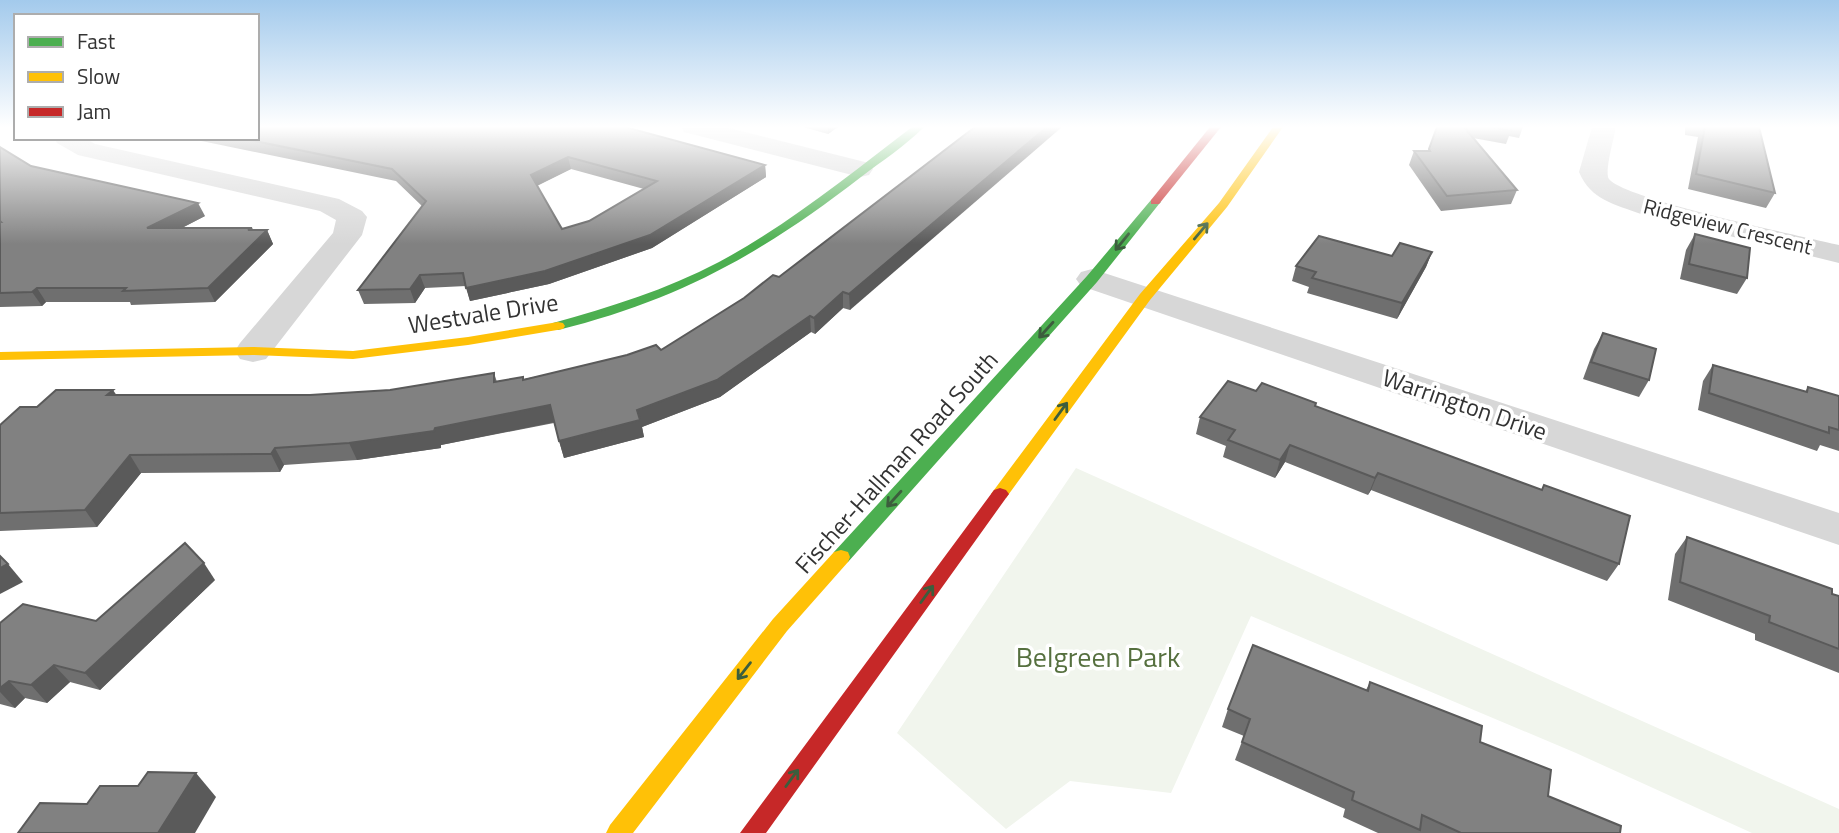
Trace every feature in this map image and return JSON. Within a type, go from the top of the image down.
[{"type":"main road","name":"Westvale Drive","points":[[3,359],[253,351],[353,355],[549,328],[639,303],[723,265],[784,228],[864,166]]},
{"type":"main road","name":"Fischer-Hallman Road South","points":[[618,833],[780,625],[1092,279],[1184,166]]},
{"type":"main road","points":[[752,833],[1145,297],[1223,205],[1251,166]]},
{"type":"street","points":[[158,166],[329,205],[352,217],[347,235],[253,351]]},
{"type":"street","points":[[847,166],[860,169]]},
{"type":"street","name":"Ridgeview Crescent","points":[[1594,166],[1592,172],[1598,185],[1619,197],[1651,208],[1839,254]]},
{"type":"street","name":"Warrington Drive","points":[[1092,279],[1839,529]]},
{"type":"green space","name":"Belgreen Park","points":[[1076,468],[1839,809],[1839,833],[1752,833],[1576,753],[1251,616],[1171,793],[1070,781],[1006,829],[897,733]]},
{"type":"building","points":[[0,166],[31,166],[198,203],[147,228],[267,230],[208,288],[123,291],[126,288],[37,288],[32,292],[0,293]]},
{"type":"building","points":[[377,166],[550,166],[531,175],[562,229],[589,221],[657,181],[601,166],[764,166],[650,235],[545,271],[466,288],[463,273],[420,275],[410,289],[358,290],[426,201],[392,169]]},
{"type":"building","points":[[924,166],[1001,166],[849,294],[843,292],[814,318],[810,316],[717,380],[637,410],[640,420],[559,441],[550,405],[435,428],[434,431],[349,443],[275,448],[271,454],[130,455],[85,510],[0,513],[0,425],[20,407],[37,407],[56,390],[113,390],[107,395],[310,395],[390,390],[494,373],[494,382],[523,377],[523,380],[627,355],[656,345],[661,350],[744,298],[773,275],[779,277]]},
{"type":"building","points":[[1425,166],[1497,166],[1517,190],[1447,196]]},
{"type":"building","points":[[1698,166],[1768,166],[1775,193],[1696,174]]},
{"type":"building","points":[[1695,234],[1750,248],[1747,278],[1689,264]]},
{"type":"building","points":[[1319,236],[1392,256],[1400,243],[1432,252],[1402,303],[1312,278],[1316,272],[1296,266]]},
{"type":"building","points":[[1603,333],[1656,349],[1649,380],[1591,362]]},
{"type":"building","points":[[1713,365],[1807,392],[1808,387],[1839,396],[1839,430],[1829,427],[1829,433],[1709,393]]},
{"type":"building","points":[[1228,381],[1256,391],[1262,383],[1316,403],[1315,406],[1542,490],[1544,485],[1630,516],[1619,564],[1378,473],[1375,478],[1290,445],[1280,460],[1228,440],[1235,430],[1200,417]]},
{"type":"building","points":[[1687,537],[1832,589],[1832,594],[1839,596],[1839,649],[1769,622],[1770,616],[1680,582]]},
{"type":"building","points":[[185,543],[204,563],[85,673],[54,665],[31,685],[9,681],[0,688],[0,623],[23,604],[96,621]]},
{"type":"building","points":[[0,556],[8,564],[0,568]]},
{"type":"building","points":[[1253,645],[1368,691],[1370,682],[1482,726],[1480,742],[1551,770],[1548,796],[1621,826],[1620,833],[1461,833],[1422,815],[1420,830],[1352,800],[1354,792],[1242,742],[1250,719],[1228,709]]},
{"type":"building","points":[[148,772],[196,773],[158,833],[18,833],[40,803],[87,804],[100,786],[138,786]]},
{"type":"traffic: fast","points":[[558,326],[642,300],[723,265],[799,218],[868,166]]},
{"type":"traffic: fast","points":[[841,557],[1092,279],[1155,202]]},
{"type":"traffic: slow","points":[[1000,494],[1145,297],[1223,205],[1251,166]]},
{"type":"traffic: slow","points":[[0,356],[253,351],[353,355],[468,341],[558,326]]},
{"type":"traffic: slow","points":[[618,833],[780,625],[841,557]]},
{"type":"traffic: jam","points":[[1155,202],[1184,166]]},
{"type":"traffic: jam","points":[[752,833],[1000,494]]}]
